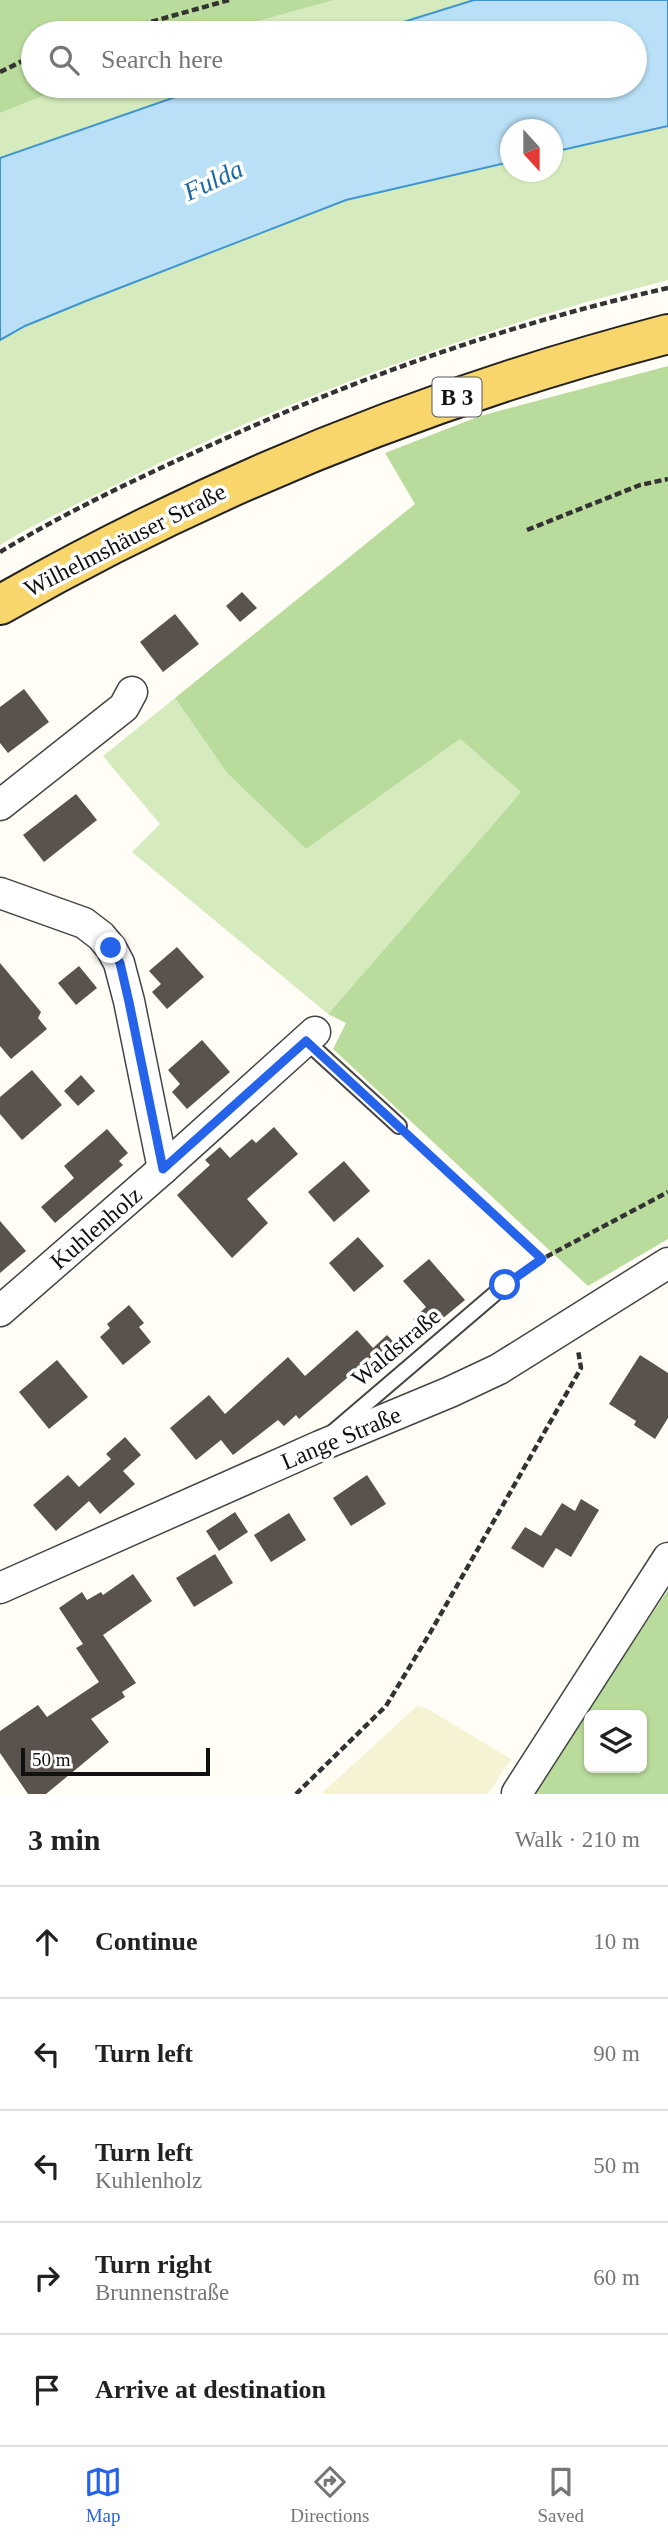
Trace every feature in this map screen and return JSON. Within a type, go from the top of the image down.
[{"type":"main road","name":"Wilhelmshäuser Straße","points":[[0,605],[104,548],[252,477],[428,406],[519,376],[668,334]]},
{"type":"street","points":[[0,805],[124,707],[132,692]]},
{"type":"street","points":[[0,893],[84,923],[101,936],[120,963],[163,1169]]},
{"type":"street","name":"Kuhlenholz","points":[[0,1311],[310,1036]]},
{"type":"street","name":"Lange Straße","points":[[0,1588],[320,1446],[450,1392],[499,1368],[668,1263]]},
{"type":"street","points":[[517,1793],[668,1558]]},
{"type":"lane","points":[[310,1036],[399,1126]]},
{"type":"lane","name":"Waldstraße","points":[[320,1446],[342,1422],[505,1285]]},
{"type":"path","points":[[154,21],[229,0]]},
{"type":"path","points":[[0,72],[21,62]]},
{"type":"path","points":[[0,552],[44,526],[154,471],[307,401],[539,320],[668,288]]},
{"type":"path","points":[[527,530],[640,485],[668,479]]},
{"type":"path","points":[[399,1126],[542,1259]]},
{"type":"path","points":[[505,1285],[542,1259],[668,1192]]},
{"type":"path","points":[[296,1794],[386,1706],[430,1633],[582,1368],[573,1321]]},
{"type":"shaded area","points":[[417,1706],[426,1708],[511,1759],[488,1794],[321,1794]]},
{"type":"green space","points":[[0,0],[334,0],[258,21],[21,21],[21,98],[38,98],[0,113]]},
{"type":"green space","points":[[334,0],[474,0],[407,21],[258,21]]},
{"type":"green space","points":[[38,98],[172,98],[0,158],[0,113]]},
{"type":"green space","points":[[668,126],[668,280],[460,341],[325,391],[192,448],[0,545],[0,340],[25,326],[86,301],[346,200],[500,164],[500,182],[563,182],[563,150]]},
{"type":"green space","points":[[668,366],[668,1239],[588,1286],[333,1049],[346,1023],[328,1014],[521,792],[460,739],[306,849],[227,773],[175,698],[415,504],[385,453],[480,416]]},
{"type":"green space","points":[[175,698],[227,773],[306,849],[460,739],[521,792],[328,1014],[132,852],[160,824],[103,756]]},
{"type":"green space","points":[[668,1590],[668,1794],[531,1794],[584,1715],[584,1773],[647,1773],[647,1710],[587,1710]]},
{"type":"water","name":"Fulda","points":[[474,0],[668,0],[668,126],[563,150],[563,119],[500,119],[500,164],[346,200],[86,301],[25,326],[0,340],[0,158],[172,98],[647,98],[647,21],[407,21]]},
{"type":"building","points":[[242,592],[257,608],[240,622],[226,606]]},
{"type":"building","points":[[175,614],[199,644],[163,672],[140,642]]},
{"type":"building","points":[[24,689],[49,722],[8,753],[0,743],[0,707]]},
{"type":"building","points":[[76,794],[97,820],[44,862],[23,835]]},
{"type":"building","points":[[177,947],[204,977],[167,1009],[152,992],[161,984],[149,971]]},
{"type":"building","points":[[0,963],[41,1012],[38,1018],[47,1029],[11,1059],[0,1046]]},
{"type":"building","points":[[79,966],[97,988],[76,1005],[58,983]]},
{"type":"building","points":[[202,1040],[230,1072],[187,1109],[172,1092],[180,1084],[168,1070]]},
{"type":"building","points":[[32,1070],[62,1105],[22,1140],[0,1114],[0,1097]]},
{"type":"building","points":[[81,1075],[95,1091],[78,1106],[64,1091]]},
{"type":"building","points":[[274,1127],[298,1154],[247,1199],[268,1223],[232,1258],[177,1195],[210,1165],[205,1160],[220,1147],[230,1158],[252,1139],[256,1143]]},
{"type":"building","points":[[107,1129],[128,1153],[119,1161],[123,1165],[55,1223],[41,1207],[74,1178],[64,1166]]},
{"type":"building","points":[[344,1161],[370,1191],[334,1222],[308,1192]]},
{"type":"building","points":[[0,1221],[26,1251],[0,1273]]},
{"type":"building","points":[[358,1237],[384,1266],[354,1292],[329,1263]]},
{"type":"building","points":[[429,1259],[465,1300],[425,1333],[413,1319],[426,1307],[403,1281]]},
{"type":"building","points":[[129,1305],[144,1323],[139,1327],[151,1342],[123,1365],[100,1337],[110,1328],[107,1324]]},
{"type":"building","points":[[357,1330],[373,1348],[387,1335],[401,1350],[384,1366],[374,1355],[299,1419],[296,1415],[284,1426],[278,1420],[233,1455],[221,1440],[196,1460],[170,1428],[209,1395],[225,1414],[288,1357],[305,1376]]},
{"type":"building","points":[[640,1355],[668,1373],[668,1418],[655,1439],[634,1425],[636,1421],[609,1404]]},
{"type":"building","points":[[57,1360],[88,1397],[49,1429],[19,1392]]},
{"type":"building","points":[[125,1437],[141,1455],[123,1471],[135,1484],[100,1514],[89,1501],[56,1531],[33,1505],[68,1475],[79,1487],[111,1459],[106,1454]]},
{"type":"building","points":[[367,1475],[386,1504],[351,1526],[333,1498]]},
{"type":"building","points":[[581,1499],[599,1510],[571,1557],[556,1548],[543,1568],[511,1548],[525,1527],[541,1536],[562,1503],[575,1511]]},
{"type":"building","points":[[235,1512],[248,1532],[219,1551],[206,1531]]},
{"type":"building","points":[[289,1513],[306,1540],[271,1562],[254,1535]]},
{"type":"building","points":[[215,1554],[233,1583],[194,1607],[176,1578]]},
{"type":"building","points":[[133,1574],[152,1601],[103,1635],[136,1683],[122,1692],[125,1697],[91,1719],[109,1742],[46,1794],[28,1794],[0,1753],[0,1731],[38,1705],[47,1717],[99,1682],[76,1648],[83,1644],[59,1608],[82,1592],[87,1600],[101,1592],[103,1595]]},
{"type":"route","points":[[111,948],[120,963],[163,1169],[306,1041],[542,1259],[505,1285]]}]
